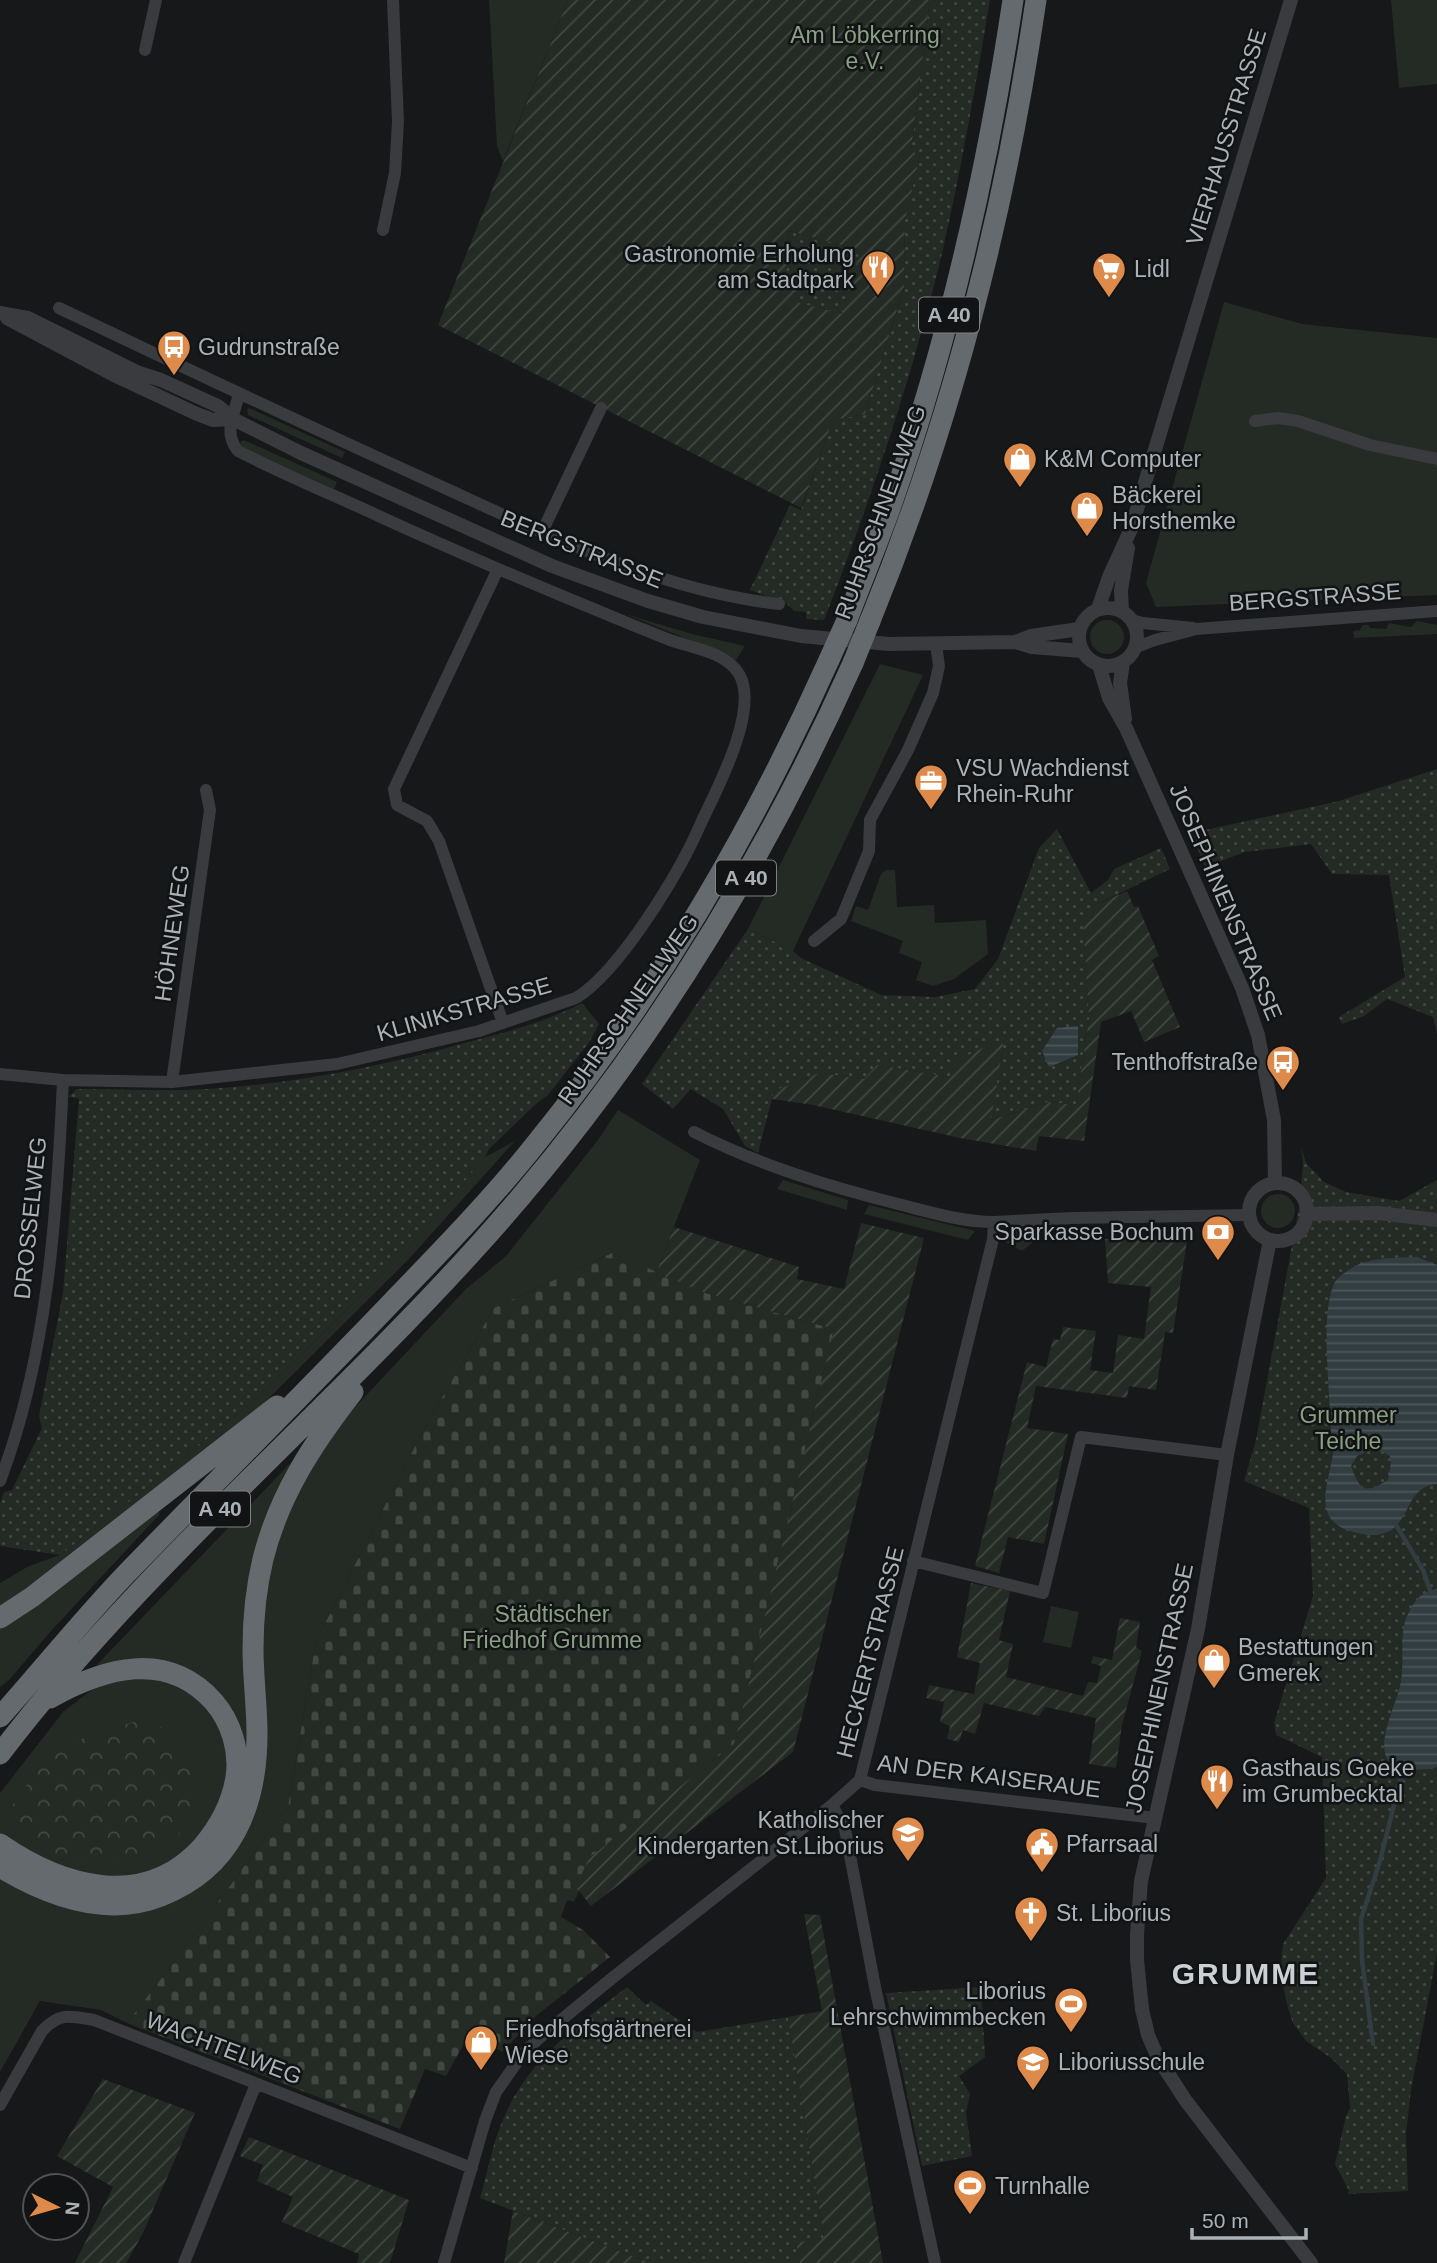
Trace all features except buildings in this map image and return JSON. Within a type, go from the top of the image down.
[{"type":"highway","name":"RUHRSCHNELLWEG","points":[[0,1717],[122,1577],[472,1219],[588,1077],[633,1016],[697,917],[751,823],[798,730],[846,620],[889,511],[931,382],[954,296],[982,179],[1013,0]]},
{"type":"highway","name":"RUHRSCHNELLWEG","points":[[0,1754],[80,1657],[163,1567],[416,1312],[521,1197],[609,1088],[675,992],[740,887],[798,781],[853,663],[922,479],[969,324],[1007,166],[1036,0]]},
{"type":"highway","points":[[0,1867],[24,1882],[58,1896],[96,1904],[121,1905],[147,1902],[170,1893],[209,1868],[225,1850],[241,1824],[251,1797],[255,1773],[257,1734],[254,1618],[257,1588],[270,1533],[291,1482],[306,1457],[416,1312]]},
{"type":"highway","points":[[0,1618],[32,1597],[332,1365]]},
{"type":"highway","points":[[0,1844],[31,1864],[70,1880],[105,1887],[130,1886],[153,1881],[195,1855],[222,1819],[233,1790],[237,1756],[226,1720],[219,1708],[200,1689],[172,1672],[146,1668],[115,1671],[64,1691],[44,1702],[32,1713]]},
{"type":"street","points":[[145,50],[156,0]]},
{"type":"street","points":[[383,230],[395,173],[398,122],[393,0]]},
{"type":"street","name":"VIERHAUSSTRASSE","points":[[1127,616],[1121,590],[1131,529],[1291,0]]},
{"type":"street","name":"BERGSTRASSE","points":[[59,308],[239,394],[542,532],[658,576],[740,598],[779,604]]},
{"type":"street","name":"BERGSTRASSE","points":[[0,313],[116,376],[197,414],[213,421],[233,419],[552,566],[648,601],[703,617],[802,636],[889,645],[1015,642],[1032,647],[1082,652]]},
{"type":"street","points":[[239,394],[228,431],[238,451],[307,485],[498,569],[394,789],[397,805],[426,821],[439,841],[503,1023]]},
{"type":"street","name":"BERGSTRASSE","points":[[542,532],[601,408]]},
{"type":"street","points":[[1255,421],[1278,418],[1298,421],[1370,446],[1437,459]]},
{"type":"street","name":"VIERHAUSSTRASSE","points":[[1098,609],[1131,529]]},
{"type":"street","name":"KLINIKSTRASSE","points":[[0,1074],[63,1080],[172,1083],[337,1064],[408,1049],[544,1011],[590,990],[605,975],[678,869],[697,834],[721,779],[744,710],[744,685],[730,663],[717,656],[671,640],[498,569]]},
{"type":"street","name":"BERGSTRASSE","points":[[1098,609],[1108,608],[1143,624],[1181,625],[1196,629]]},
{"type":"street","points":[[1098,609],[1084,619],[1080,629],[1078,639],[1082,652],[1099,665],[1112,666],[1123,662]]},
{"type":"street","name":"BERGSTRASSE","points":[[1123,662],[1135,648],[1196,629],[1437,611]]},
{"type":"street","points":[[1127,616],[1136,632],[1135,648]]},
{"type":"street","name":"BERGSTRASSE","points":[[1015,642],[1031,636],[1080,629]]},
{"type":"street","points":[[814,941],[841,919],[869,851],[870,820],[908,750],[933,693],[939,666],[936,644]]},
{"type":"street","name":"JOSEPHINENSTRASSE","points":[[1123,662],[1121,683],[1126,728]]},
{"type":"street","name":"JOSEPHINENSTRASSE","points":[[1099,665],[1109,698],[1126,728],[1242,988],[1258,1035],[1274,1120],[1275,1182]]},
{"type":"street","name":"HÖHNEWEG","points":[[172,1083],[211,810],[206,789]]},
{"type":"street","name":"DROSSELWEG","points":[[0,1480],[26,1394],[42,1314],[52,1233],[63,1080]]},
{"type":"street","points":[[694,1132],[741,1155],[813,1180],[959,1219],[994,1222],[1248,1215]]},
{"type":"street","points":[[1284,1183],[1298,1191],[1306,1205],[1307,1214],[1295,1235],[1280,1241],[1270,1240],[1256,1231],[1248,1215],[1249,1203],[1264,1185],[1284,1183]]},
{"type":"street","points":[[1307,1214],[1378,1213],[1437,1220]]},
{"type":"street","name":"HECKERTSTRASSE","points":[[443,2263],[485,2121],[496,2092],[522,2054],[611,1979],[860,1780],[993,1239],[994,1222]]},
{"type":"street","name":"JOSEPHINENSTRASSE","points":[[1270,1240],[1227,1455],[1198,1629],[1142,1881],[1137,1934],[1139,1984],[1148,2035],[1158,2058],[1186,2101],[1311,2263]]},
{"type":"street","points":[[913,1561],[1043,1593],[1082,1437],[1227,1455]]},
{"type":"street","name":"AN DER KAISERAUE","points":[[860,1780],[875,1786],[1155,1818]]},
{"type":"street","points":[[832,1805],[845,1829],[875,1986],[935,2263]]},
{"type":"street","name":"WACHTELWEG","points":[[0,2105],[42,2031],[52,2021],[62,2016],[94,2020],[472,2168]]},
{"type":"street","points":[[184,2263],[256,2084]]},
{"type":"green space","points":[[489,0],[568,0],[503,161],[497,146]]},
{"type":"green space","name":"Am Löbkerring e.V.","points":[[568,0],[930,0],[911,151],[920,155],[905,220],[904,287],[865,414],[833,420],[801,508],[438,325]],"holes":[[[790,231],[860,250],[842,314],[799,303],[786,274]]]},
{"type":"green space","points":[[930,0],[990,0],[947,233],[901,400],[857,533],[824,620],[806,619],[806,612],[794,611],[787,604],[750,590],[790,505],[801,510],[833,420],[865,414],[904,288],[905,220],[920,155],[911,152]]},
{"type":"green space","points":[[1391,0],[1437,0],[1437,84],[1399,88]]},
{"type":"green space","points":[[790,231],[860,250],[842,315],[799,303],[786,274]]},
{"type":"green space","points":[[1224,302],[1302,324],[1437,338],[1437,595],[1156,607],[1146,583]]},
{"type":"green space","points":[[249,408],[345,452],[342,458],[248,415]]},
{"type":"green space","points":[[243,440],[337,482],[334,489],[243,448],[240,442]]},
{"type":"green space","points":[[625,614],[692,634],[745,646],[736,660]]},
{"type":"green space","points":[[1107,620],[1119,625],[1124,637],[1119,649],[1107,654],[1095,649],[1090,637],[1095,625]]},
{"type":"green space","points":[[1417,621],[1437,625],[1437,634],[1354,638],[1353,631],[1360,630],[1363,625],[1386,629],[1389,623],[1411,627]]},
{"type":"green space","points":[[880,664],[923,675],[793,951],[748,929]]},
{"type":"green space","points":[[1437,769],[1437,1034],[1433,1017],[1387,999],[1364,1016],[1342,1024],[1339,1017],[1405,977],[1389,875],[1332,874],[1311,844],[1245,852],[1205,867],[1191,833],[1339,801]]},
{"type":"green space","points":[[1057,829],[1091,893],[1108,880],[1114,869],[1161,848],[1170,869],[1093,906],[1094,916],[1083,921],[1089,1019],[1076,1105],[1048,1102],[990,1120],[1004,1040],[950,1077],[877,1065],[864,1079],[819,1073],[774,1091],[758,1153],[745,1146],[723,1109],[691,1089],[673,1109],[642,1084],[748,929],[793,951],[801,958],[881,995],[935,997],[975,989],[998,959],[1039,848]]},
{"type":"green space","points":[[886,870],[895,870],[897,907],[934,905],[935,923],[986,920],[988,954],[954,979],[933,986],[916,980],[922,962],[899,953],[903,941],[851,921],[856,906],[868,910],[881,874]]},
{"type":"green space","points":[[1127,891],[1134,907],[1138,906],[1159,956],[1152,960],[1180,1027],[1144,1042],[1131,1011],[1101,1022],[1084,1141],[1039,1136],[1036,1151],[772,1099],[774,1091],[819,1073],[864,1079],[877,1065],[950,1077],[954,1061],[1004,1039],[991,1120],[1048,1102],[1076,1105],[1089,1019],[1083,921],[1094,916],[1093,906]]},
{"type":"green space","points":[[582,1003],[599,1024],[590,1041],[548,1095],[489,1149],[406,1251],[258,1397],[60,1555],[0,1546],[0,1503],[4,1492],[12,1490],[42,1428],[39,1416],[63,1293],[79,1098],[68,1097],[77,1089],[203,1089],[282,1082],[342,1072],[507,1031]]},
{"type":"green space","points":[[618,1110],[700,1160],[656,1273],[612,1253],[494,1308],[424,1429],[316,1641],[288,1806],[127,2023],[101,2010],[40,2001],[0,2072],[0,1878],[51,1902],[235,1850],[269,1570],[290,1504],[340,1423],[466,1289],[506,1256],[598,1140]]},
{"type":"green space","points":[[515,1141],[408,1260],[245,1422],[55,1570],[0,1607],[0,1583],[29,1566],[60,1555],[258,1397],[406,1251],[485,1157]]},
{"type":"green space","name":"Grummer Teiche","points":[[1301,1147],[1306,1163],[1324,1182],[1346,1192],[1399,1201],[1437,1180],[1437,1953],[1411,2090],[1406,2134],[1408,2191],[1348,2194],[1349,2191],[1335,2164],[1350,2108],[1347,2074],[1331,2058],[1306,2041],[1293,2023],[1280,1972],[1283,1944],[1326,1878],[1322,1757],[1276,1735],[1274,1723],[1313,1596],[1309,1508],[1244,1481],[1256,1440],[1300,1202],[1303,1162]]},
{"type":"green space","points":[[783,1180],[848,1200],[847,1210],[777,1189]]},
{"type":"green space","points":[[1278,1194],[1290,1199],[1295,1211],[1290,1223],[1278,1228],[1266,1223],[1261,1211],[1266,1199]]},
{"type":"green space","points":[[869,1205],[975,1231],[968,1240],[864,1214]]},
{"type":"green space","points":[[861,1223],[924,1238],[793,1752],[591,1906],[575,1889],[589,1858],[734,1744],[834,1329],[706,1293],[656,1273],[674,1227],[799,1267],[797,1279],[844,1289]]},
{"type":"green space","points":[[1038,1228],[1054,1230],[1022,1251],[1001,1240],[1009,1232]]},
{"type":"green space","points":[[1188,1234],[1173,1333],[1165,1332],[1156,1390],[1129,1386],[1127,1398],[1036,1386],[1027,1428],[1068,1434],[1044,1544],[1008,1537],[999,1573],[975,1566],[1027,1362],[1046,1367],[1053,1339],[1060,1340],[1063,1327],[1096,1331],[1090,1370],[1113,1373],[1118,1335],[1144,1339],[1151,1287],[1108,1283],[1105,1239]]},
{"type":"green space","name":"Städtischer Friedhof Grumme","points":[[612,1253],[706,1293],[834,1329],[734,1744],[589,1858],[574,1902],[567,1900],[561,1917],[583,1930],[610,1957],[536,2016],[502,2052],[471,2031],[446,2076],[425,2069],[400,2129],[127,2023],[288,1806],[316,1641],[424,1429],[494,1308]]},
{"type":"green space","points":[[300,1453],[274,1502],[249,1747],[244,1747],[198,1678],[89,1673]]},
{"type":"green space","points":[[158,1511],[160,1514],[0,1687],[0,1627]]},
{"type":"green space","points":[[971,1583],[1010,1591],[999,1640],[1013,1644],[1006,1677],[1083,1696],[1088,1682],[1097,1683],[1101,1666],[1091,1663],[1093,1656],[1112,1660],[1120,1618],[1140,1622],[1136,1647],[1142,1651],[1122,1725],[1116,1768],[1089,1764],[1096,1718],[1045,1707],[1039,1716],[984,1703],[975,1734],[963,1730],[959,1742],[947,1739],[950,1726],[940,1722],[944,1702],[926,1698],[929,1685],[974,1694],[980,1663],[957,1657]]},
{"type":"green space","points":[[1051,1606],[1079,1612],[1071,1648],[1043,1642]]},
{"type":"green space","points":[[120,1678],[164,1679],[198,1698],[219,1724],[229,1764],[218,1811],[187,1851],[145,1875],[105,1880],[47,1864],[4,1834],[0,1840],[0,1793],[63,1712],[90,1691]]},
{"type":"green space","points":[[140,1720],[168,1729],[192,1770],[195,1812],[173,1843],[118,1862],[84,1864],[39,1849],[6,1815],[42,1762],[85,1737]]},
{"type":"green space","points":[[804,1914],[820,1915],[883,2263],[800,2263],[796,2243],[824,2238],[788,2017],[822,2011]]},
{"type":"green space","points":[[627,1987],[646,2005],[651,2001],[697,2032],[788,2017],[824,2239],[796,2244],[800,2263],[651,2263],[480,2198],[501,2125],[515,2095],[528,2076],[557,2043]]},
{"type":"green space","points":[[981,1987],[985,2057],[959,2076],[970,2094],[966,2113],[972,2156],[922,2166],[886,1993]]},
{"type":"green space","points":[[103,2079],[195,2113],[143,2233],[126,2263],[75,2263],[86,2242],[91,2242],[91,2231],[113,2187],[91,2175],[91,2172],[86,2172],[57,2156]]},
{"type":"green space","points":[[249,2137],[409,2200],[390,2263],[357,2263],[359,2254],[282,2222],[293,2197],[257,2181],[263,2165],[240,2156]]},
{"type":"green space","points":[[513,2211],[651,2263],[504,2263]]},
{"type":"shaded area","points":[[1078,1026],[1078,1055],[1049,1067],[1042,1051],[1057,1028]]},
{"type":"shaded area","points":[[1417,1257],[1437,1265],[1437,1484],[1424,1488],[1415,1495],[1396,1526],[1386,1533],[1372,1535],[1350,1531],[1330,1518],[1325,1498],[1333,1453],[1327,1352],[1331,1292],[1337,1279],[1362,1263],[1377,1259]],"holes":[[[1370,1450],[1390,1456],[1388,1480],[1373,1488],[1364,1488],[1351,1466],[1357,1456]]]},
{"type":"shaded area","points":[[1437,1589],[1437,1767],[1405,1769],[1393,1764],[1386,1756],[1384,1745],[1401,1681],[1404,1628],[1409,1612],[1417,1600]]},
{"type":"waterway","points":[[1395,1523],[1423,1570],[1431,1593]]},
{"type":"waterway","points":[[1373,2044],[1362,1960],[1361,1919],[1380,1861],[1404,1765]]},
{"type":"place","name":"Gastronomie Erholung am Stadtpark","points":[[878,297]]},
{"type":"place","name":"Lidl","points":[[1109,299]]},
{"type":"place","name":"Gudrunstraße","points":[[174,377]]},
{"type":"place","name":"K&M Computer","points":[[1020,489]]},
{"type":"place","name":"Bäckerei Horsthemke","points":[[1087,538]]},
{"type":"place","name":"VSU Wachdienst Rhein-Ruhr","points":[[931,811]]},
{"type":"place","name":"Tenthoffstraße","points":[[1283,1092]]},
{"type":"place","name":"Sparkasse Bochum","points":[[1218,1262]]},
{"type":"place","name":"Bestattungen Gmerek","points":[[1214,1690]]},
{"type":"place","name":"Gasthaus Goeke im Grumbecktal","points":[[1217,1811]]},
{"type":"place","name":"Katholischer Kindergarten St.Liborius","points":[[908,1863]]},
{"type":"place","name":"Pfarrsaal","points":[[1042,1874]]},
{"type":"place","name":"St. Liborius","points":[[1031,1943]]},
{"type":"place","name":"Liborius Lehrschwimmbecken","points":[[1071,2034]]},
{"type":"place","name":"Friedhofsgärtnerei Wiese","points":[[481,2072]]},
{"type":"place","name":"Liboriusschule","points":[[1033,2092]]},
{"type":"place","name":"Turnhalle","points":[[970,2216]]},
{"type":"district","name":"GRUMME","points":[[1246,1974]]}]
